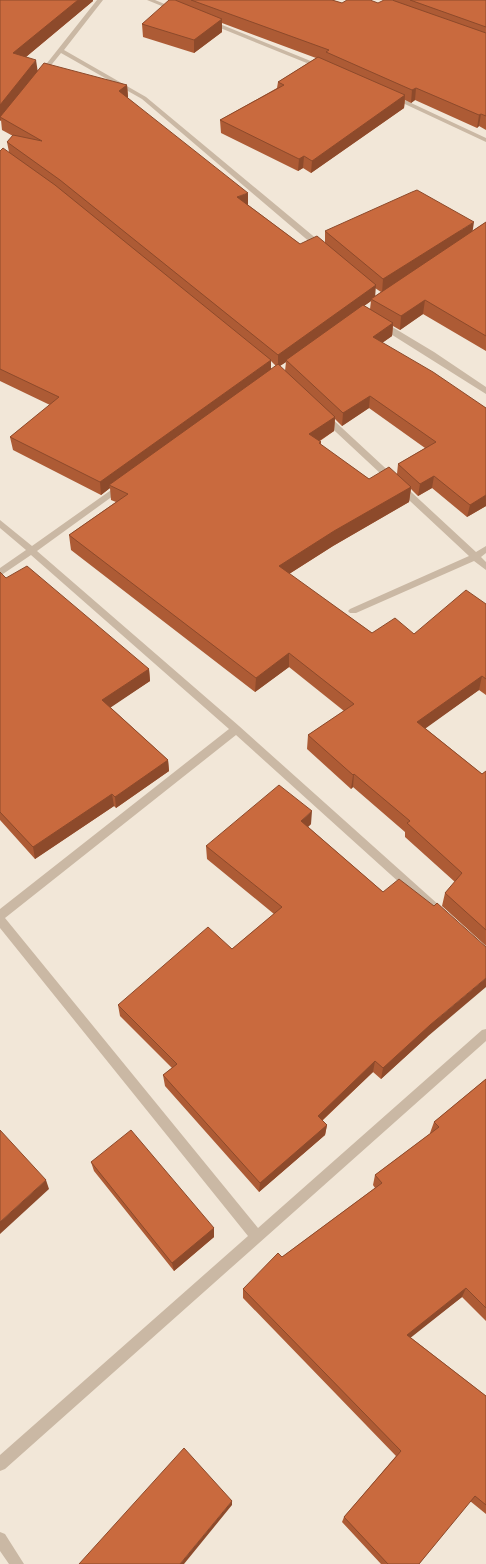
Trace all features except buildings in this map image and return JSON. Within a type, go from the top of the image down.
[{"type":"street","points":[[37,80],[100,0]]},
{"type":"street","points":[[150,0],[180,11]]},
{"type":"street","points":[[203,19],[328,69]]},
{"type":"street","points":[[60,50],[144,98],[327,252]]},
{"type":"street","points":[[386,93],[486,140]]},
{"type":"street","points":[[375,320],[431,354],[486,391]]},
{"type":"street","points":[[318,411],[486,567]]},
{"type":"street","points":[[0,573],[126,482]]},
{"type":"street","points":[[0,522],[31,551],[236,729],[445,918]]},
{"type":"street","points":[[353,611],[475,557],[486,550]]},
{"type":"street","points":[[0,915],[236,729]]},
{"type":"street","points":[[0,920],[256,1236]]},
{"type":"street","points":[[0,1464],[486,1034]]},
{"type":"street","points":[[0,1539],[17,1564]]}]
